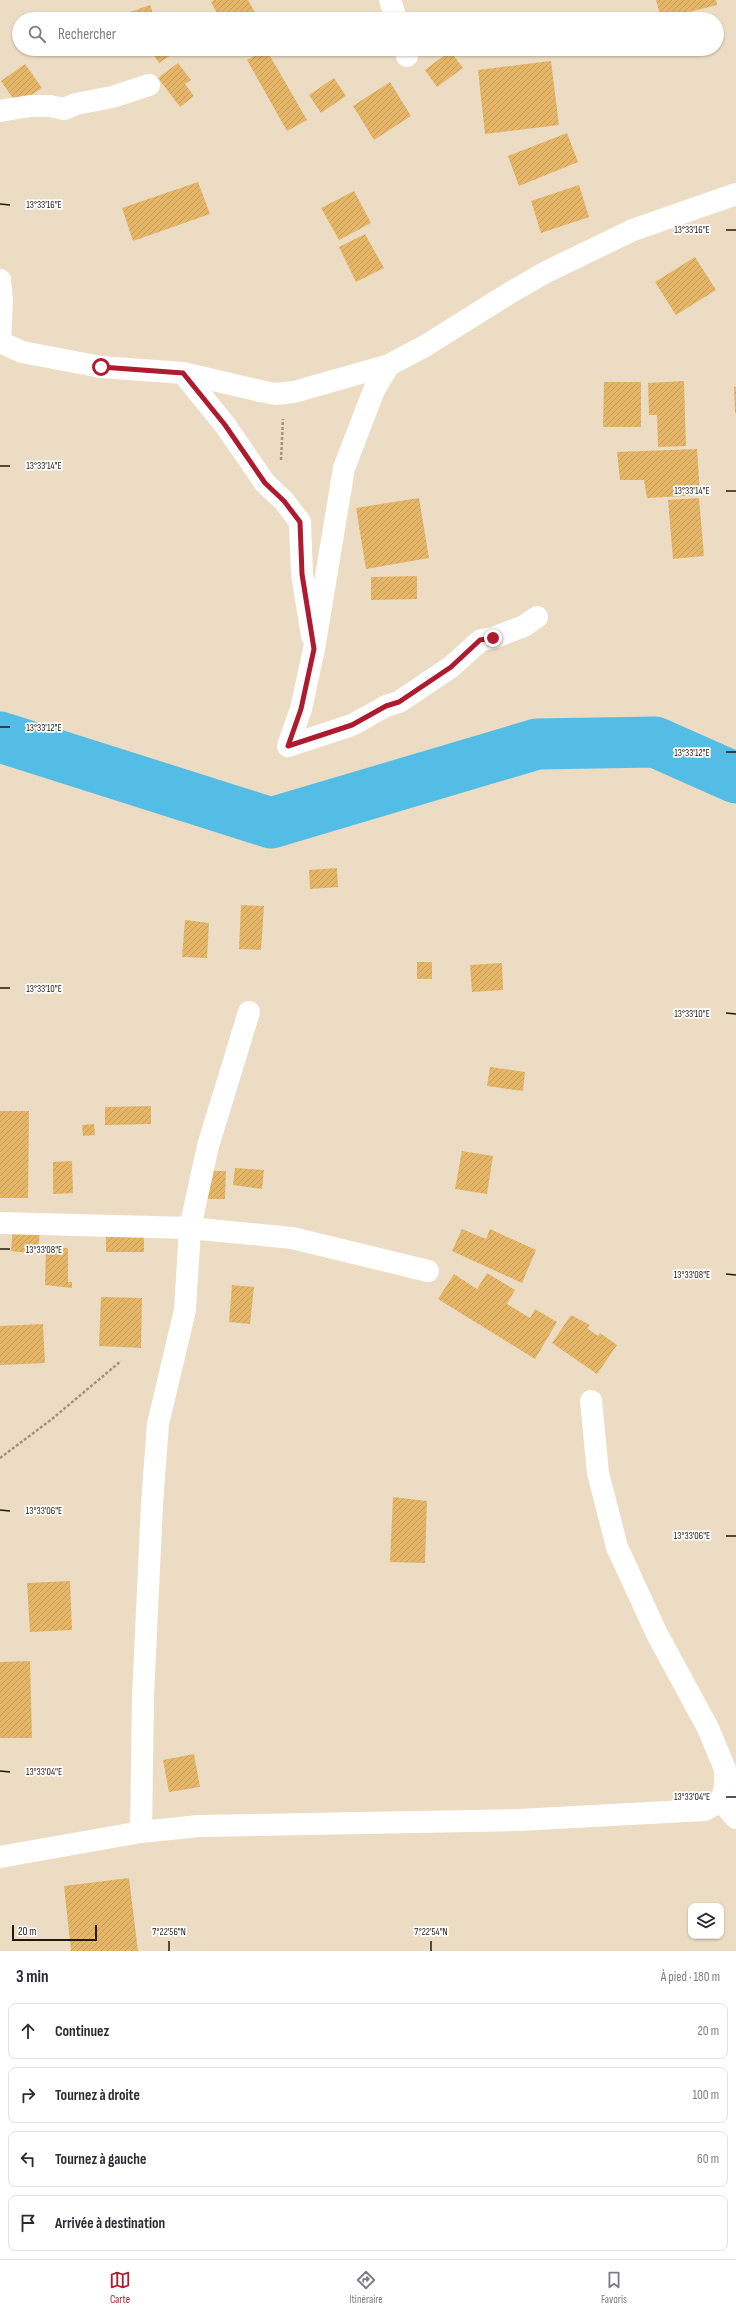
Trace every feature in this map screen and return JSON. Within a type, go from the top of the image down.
[{"type":"street","points":[[390,0],[394,12]]},
{"type":"street","points":[[0,111],[30,106],[50,106],[64,109],[76,104],[112,97],[149,85]]},
{"type":"street","points":[[0,280],[2,300],[0,342],[22,352],[93,366],[183,373],[276,394],[294,392],[389,365],[425,346],[546,272],[633,230],[736,194]]},
{"type":"street","points":[[389,365],[374,390],[344,468],[314,649],[301,709],[288,746],[352,725],[386,706],[399,702],[451,667],[480,640],[493,638],[524,626],[537,617]]},
{"type":"street","points":[[183,373],[225,425],[265,483],[284,501],[300,522],[302,574],[314,649]]},
{"type":"street","points":[[141,1832],[143,1697],[152,1504],[158,1424],[185,1310],[190,1228],[208,1146],[249,1012]]},
{"type":"street","points":[[0,1223],[190,1228],[292,1238],[428,1271]]},
{"type":"street","points":[[590,1401],[598,1473],[617,1547],[657,1634],[708,1728],[725,1769],[725,1787],[728,1801],[736,1818]]},
{"type":"street","points":[[0,1857],[141,1832],[199,1826],[527,1820],[705,1810],[728,1801]]},
{"type":"path","points":[[276,394],[283,414],[281,464]]},
{"type":"path","points":[[0,1458],[52,1419],[121,1361]]},
{"type":"building","points":[[214,0],[248,0],[255,12],[216,12],[211,2]]},
{"type":"building","points":[[656,0],[716,0],[717,5],[689,12],[659,12]]},
{"type":"building","points":[[150,5],[152,12],[130,12]]},
{"type":"building","points":[[154,56],[170,56],[159,63]]},
{"type":"building","points":[[254,56],[270,56],[307,120],[287,131],[247,60]]},
{"type":"building","points":[[443,56],[454,56],[463,68],[437,87],[425,70]]},
{"type":"building","points":[[551,61],[559,125],[485,134],[478,70]]},
{"type":"building","points":[[178,63],[191,80],[185,84],[194,96],[180,107],[158,78]]},
{"type":"building","points":[[25,64],[42,88],[17,104],[1,81]]},
{"type":"building","points":[[334,78],[346,96],[321,113],[309,95]]},
{"type":"building","points":[[390,82],[411,116],[374,140],[353,106]]},
{"type":"building","points":[[567,133],[578,162],[519,186],[508,156]]},
{"type":"building","points":[[198,182],[210,214],[133,241],[122,208]]},
{"type":"building","points":[[579,185],[589,217],[541,233],[531,201]]},
{"type":"building","points":[[354,191],[371,223],[339,240],[321,208]]},
{"type":"building","points":[[365,234],[384,268],[356,282],[339,247]]},
{"type":"building","points":[[695,257],[716,290],[676,315],[655,282]]},
{"type":"building","points":[[684,381],[686,446],[658,447],[657,415],[649,415],[648,383]]},
{"type":"building","points":[[604,382],[641,382],[641,427],[603,427]]},
{"type":"building","points":[[734,387],[736,387],[736,413],[735,413]]},
{"type":"building","points":[[697,449],[700,495],[647,498],[644,480],[620,480],[617,452]]},
{"type":"building","points":[[419,498],[429,558],[366,569],[356,508]]},
{"type":"building","points":[[699,498],[704,556],[673,559],[668,500]]},
{"type":"building","points":[[417,576],[417,599],[371,600],[371,577]]},
{"type":"building","points":[[337,868],[338,887],[310,889],[309,870]]},
{"type":"building","points":[[241,905],[264,906],[261,950],[239,949]]},
{"type":"building","points":[[185,920],[209,923],[207,958],[182,957]]},
{"type":"building","points":[[417,962],[432,962],[432,979],[417,979]]},
{"type":"building","points":[[502,963],[503,990],[472,992],[470,965]]},
{"type":"building","points":[[490,1067],[525,1072],[523,1091],[487,1086]]},
{"type":"building","points":[[151,1106],[151,1124],[105,1125],[105,1107]]},
{"type":"building","points":[[0,1111],[29,1111],[28,1198],[0,1198]]},
{"type":"building","points":[[94,1124],[95,1135],[83,1136],[82,1125]]},
{"type":"building","points":[[462,1151],[493,1156],[487,1194],[455,1189]]},
{"type":"building","points":[[72,1161],[73,1193],[53,1194],[53,1162]]},
{"type":"building","points":[[235,1168],[264,1170],[262,1189],[233,1185]]},
{"type":"building","points":[[208,1171],[226,1171],[225,1199],[207,1199]]},
{"type":"building","points":[[13,1226],[40,1228],[38,1254],[11,1251]]},
{"type":"building","points":[[462,1229],[486,1239],[490,1229],[536,1250],[522,1283],[452,1251]]},
{"type":"building","points":[[106,1235],[144,1235],[144,1252],[106,1252]]},
{"type":"building","points":[[46,1247],[68,1248],[68,1282],[72,1282],[72,1288],[45,1285]]},
{"type":"building","points":[[487,1273],[515,1290],[507,1304],[530,1318],[535,1309],[557,1322],[535,1359],[438,1299],[454,1274],[477,1289]]},
{"type":"building","points":[[232,1285],[254,1287],[250,1324],[229,1322]]},
{"type":"building","points":[[101,1297],[142,1298],[141,1348],[99,1346]]},
{"type":"building","points":[[571,1315],[590,1325],[587,1328],[598,1336],[600,1333],[617,1345],[597,1374],[552,1343]]},
{"type":"building","points":[[43,1324],[45,1363],[0,1365],[0,1326]]},
{"type":"building","points":[[393,1497],[427,1501],[425,1563],[390,1562]]},
{"type":"building","points":[[70,1581],[72,1630],[30,1632],[27,1583]]},
{"type":"building","points":[[30,1661],[32,1738],[0,1738],[0,1662]]},
{"type":"building","points":[[194,1754],[200,1787],[169,1792],[163,1760]]},
{"type":"building","points":[[129,1878],[138,1951],[71,1951],[64,1886]]},
{"type":"waterway","points":[[0,737],[271,823],[537,744],[655,742],[736,778]]},
{"type":"route","points":[[101,367],[183,373],[225,425],[249,462],[265,483],[284,501],[300,522],[302,574],[314,649],[301,709],[288,746],[352,725],[386,706],[399,702],[406,695],[451,667],[480,640],[493,638]]}]
